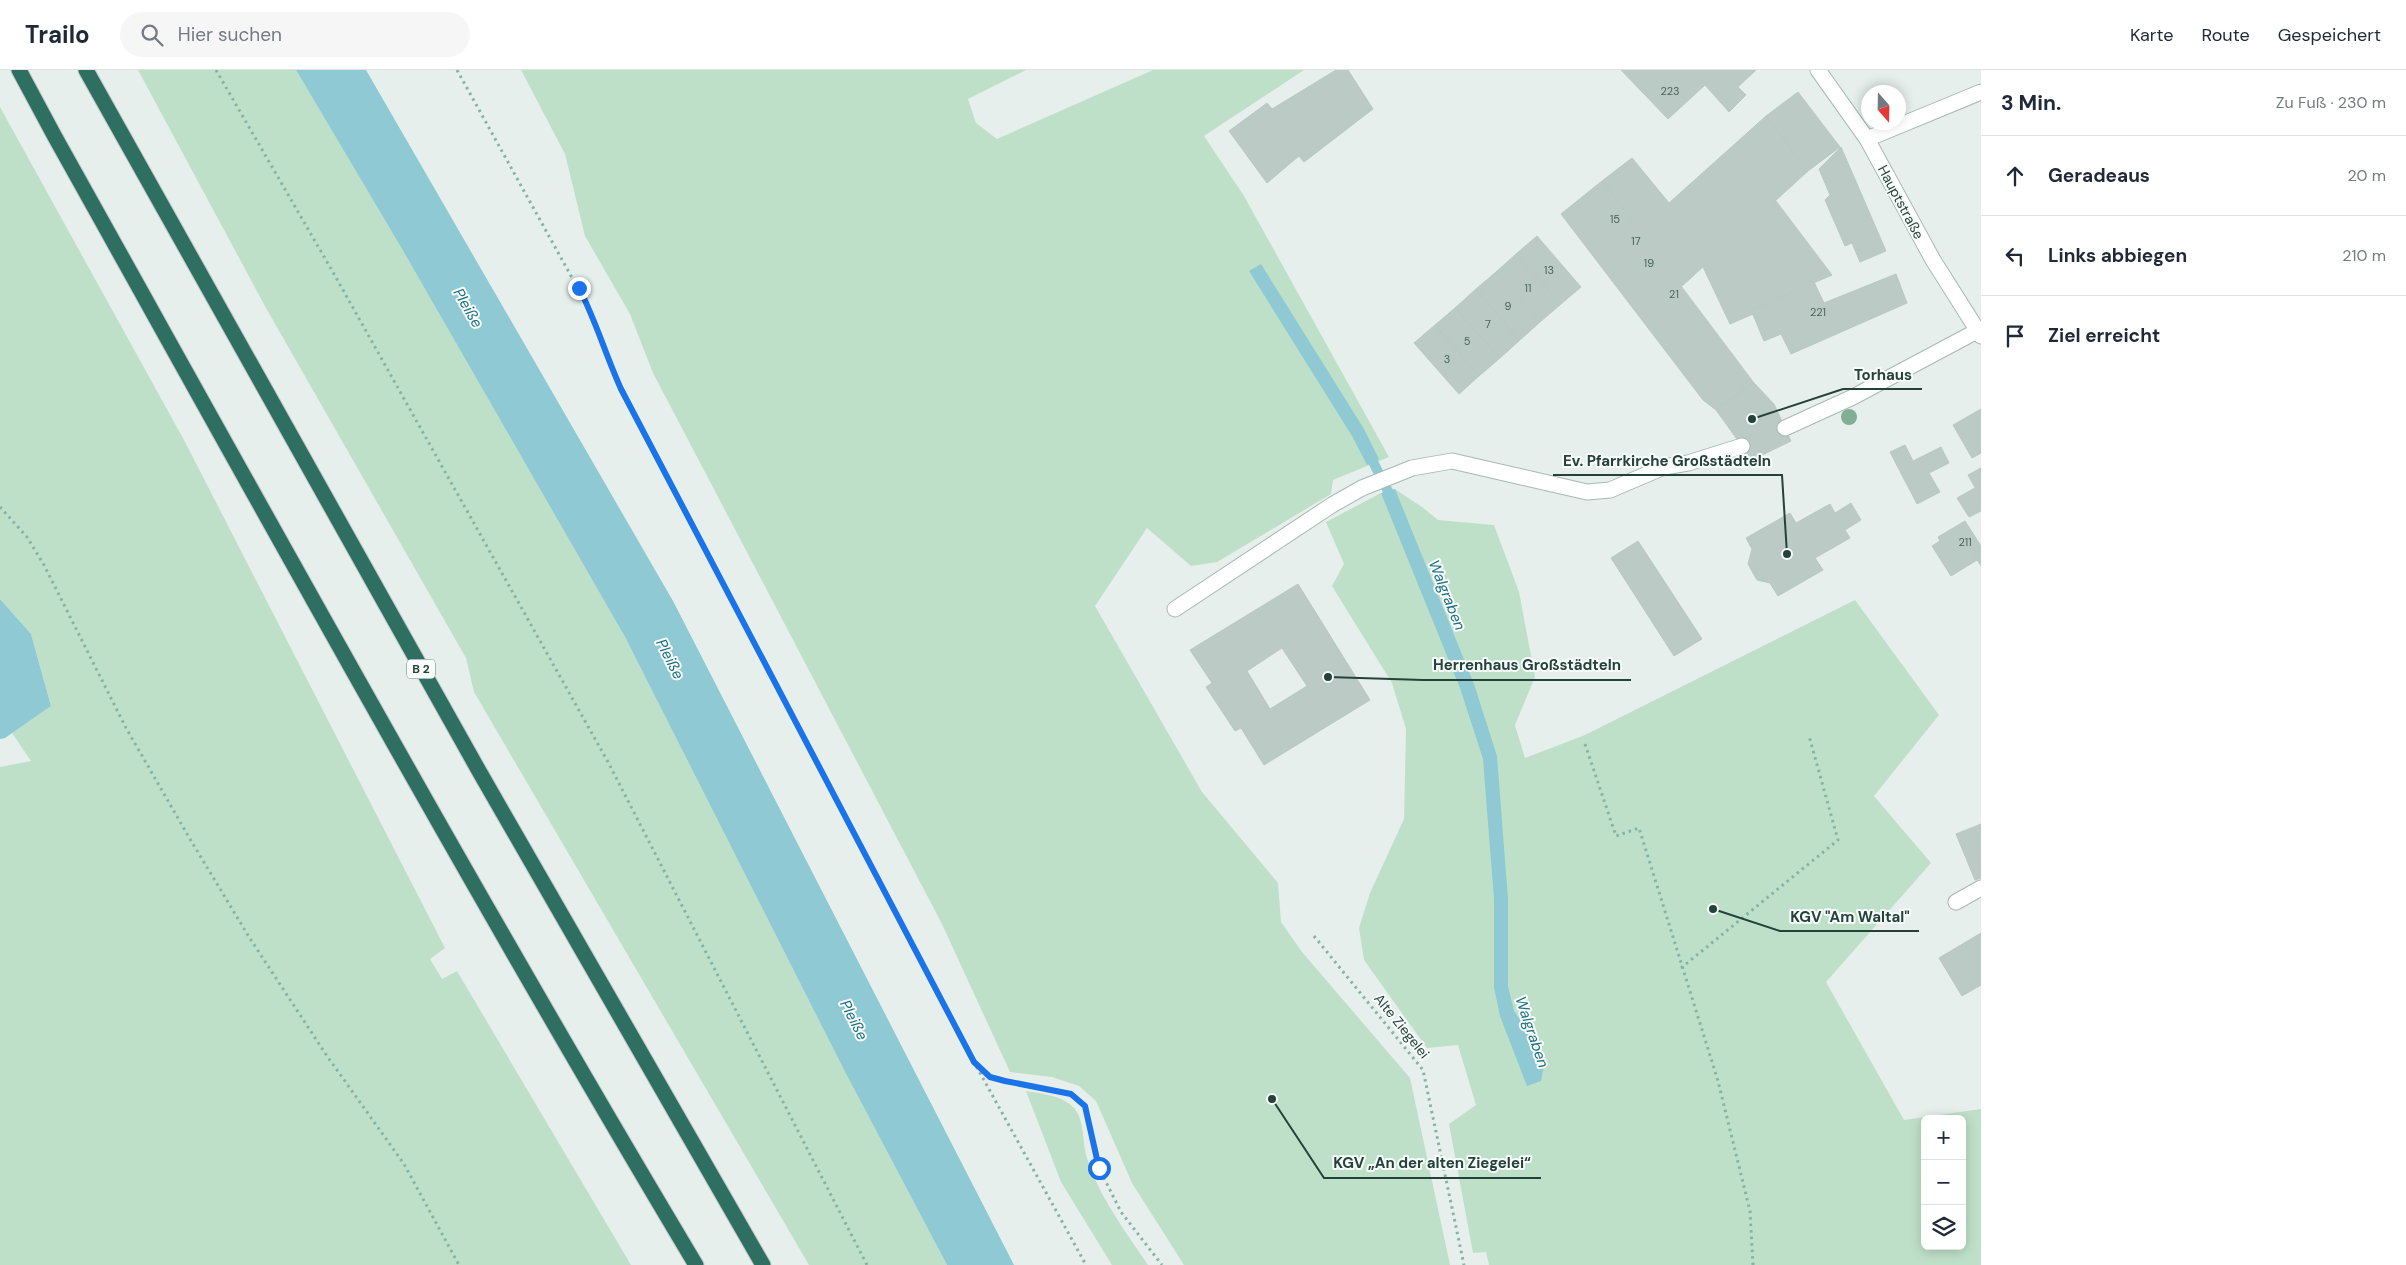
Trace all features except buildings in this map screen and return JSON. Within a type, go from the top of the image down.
[{"type":"highway","points":[[19,70],[55,138],[426,798],[619,1136],[696,1265]]},
{"type":"highway","name":"B 2","points":[[86,70],[469,754],[763,1265]]},
{"type":"main road","name":"Hauptstraße","points":[[1818,70],[1867,139],[1933,260],[1979,333]]},
{"type":"main road","points":[[1867,139],[1981,92]]},
{"type":"main road","points":[[1785,428],[1853,397],[1979,333]]},
{"type":"main road","points":[[1175,608],[1332,505],[1362,488],[1412,468],[1452,461],[1587,492],[1610,490],[1664,467],[1688,463],[1742,446]]},
{"type":"main road","points":[[1956,902],[1981,888]]},
{"type":"path","points":[[216,70],[334,274],[608,762],[867,1265]]},
{"type":"path","points":[[457,70],[591,312],[610,365],[621,389],[974,1062],[1086,1265]]},
{"type":"path","points":[[0,507],[26,537],[44,565],[126,728],[249,937],[327,1056],[404,1164],[459,1265]]},
{"type":"path","points":[[1681,968],[1838,840],[1809,736]]},
{"type":"path","points":[[1585,744],[1616,836],[1639,828],[1681,968],[1718,1081],[1750,1211],[1753,1265]]},
{"type":"path","name":"Alte Ziegelei","points":[[1314,936],[1423,1070],[1464,1265]]},
{"type":"path","points":[[974,1062],[990,1077],[1071,1094],[1085,1106],[1099,1168],[1121,1212],[1162,1265]]},
{"type":"green space","points":[[138,70],[296,70],[402,249],[625,637],[843,1068],[947,1265],[809,1265],[474,692],[466,658],[266,308]]},
{"type":"green space","points":[[521,70],[1026,70],[968,99],[976,123],[997,139],[1153,70],[1304,70],[1204,136],[1244,196],[1389,457],[1333,480],[1331,494],[1217,562],[1191,566],[1147,528],[1095,606],[1202,792],[1278,883],[1281,922],[1302,952],[1410,1078],[1450,1265],[1184,1265],[1132,1183],[1096,1101],[1079,1086],[1052,1077],[1010,1072],[942,924],[653,373],[630,314],[585,236],[565,154]]},
{"type":"green space","points":[[0,107],[184,440],[445,948],[430,959],[442,979],[457,971],[631,1265],[0,1265],[0,767],[31,761],[12,733],[51,706],[31,634],[0,599]]},
{"type":"green space","points":[[1395,489],[1438,520],[1494,525],[1519,592],[1535,677],[1515,725],[1525,758],[1585,735],[1855,600],[1939,715],[1874,796],[1931,863],[1826,982],[1904,1120],[1921,1118],[1921,1250],[1966,1250],[1966,1115],[1939,1115],[1981,1109],[1981,1265],[1489,1265],[1486,1252],[1473,1253],[1449,1124],[1476,1105],[1458,1045],[1427,1048],[1364,960],[1359,928],[1370,893],[1404,819],[1406,729],[1392,683],[1332,586],[1344,564],[1326,522],[1381,493]]},
{"type":"green space","points":[[1026,1091],[1057,1097],[1068,1103],[1077,1112],[1080,1118],[1085,1152],[1098,1187],[1148,1265],[1112,1265],[1061,1182]]},
{"type":"water","name":"Pleiße","points":[[296,70],[366,70],[673,601],[1014,1265],[947,1265],[843,1068],[625,637],[402,249]]},
{"type":"water","points":[[1261,264],[1364,429],[1379,459],[1367,465],[1352,436],[1249,271]]},
{"type":"water","points":[[1395,489],[1474,684],[1497,756],[1508,899],[1508,986],[1514,1011],[1538,1046],[1544,1066],[1541,1081],[1527,1086],[1500,1016],[1494,988],[1494,899],[1483,759],[1460,688],[1381,493]]},
{"type":"water","points":[[0,599],[31,634],[51,706],[5,738],[0,739]]},
{"type":"waterway","name":"Walgraben","points":[[1368,452],[1393,501]]},
{"type":"place","name":"Torhaus","points":[[1752,419]]},
{"type":"place","name":"Ev. Pfarrkirche Großstädteln","points":[[1787,554]]},
{"type":"place","name":"Herrenhaus Großstädteln","points":[[1328,677]]},
{"type":"place","name":"KGV \"Am Waltal\"","points":[[1713,909]]},
{"type":"place","name":"KGV „An der alten Ziegelei“","points":[[1272,1099]]},
{"type":"route","points":[[579,288],[591,312],[610,365],[621,389],[974,1062],[990,1077],[1050,1088],[1071,1094],[1085,1106],[1099,1168]]}]
